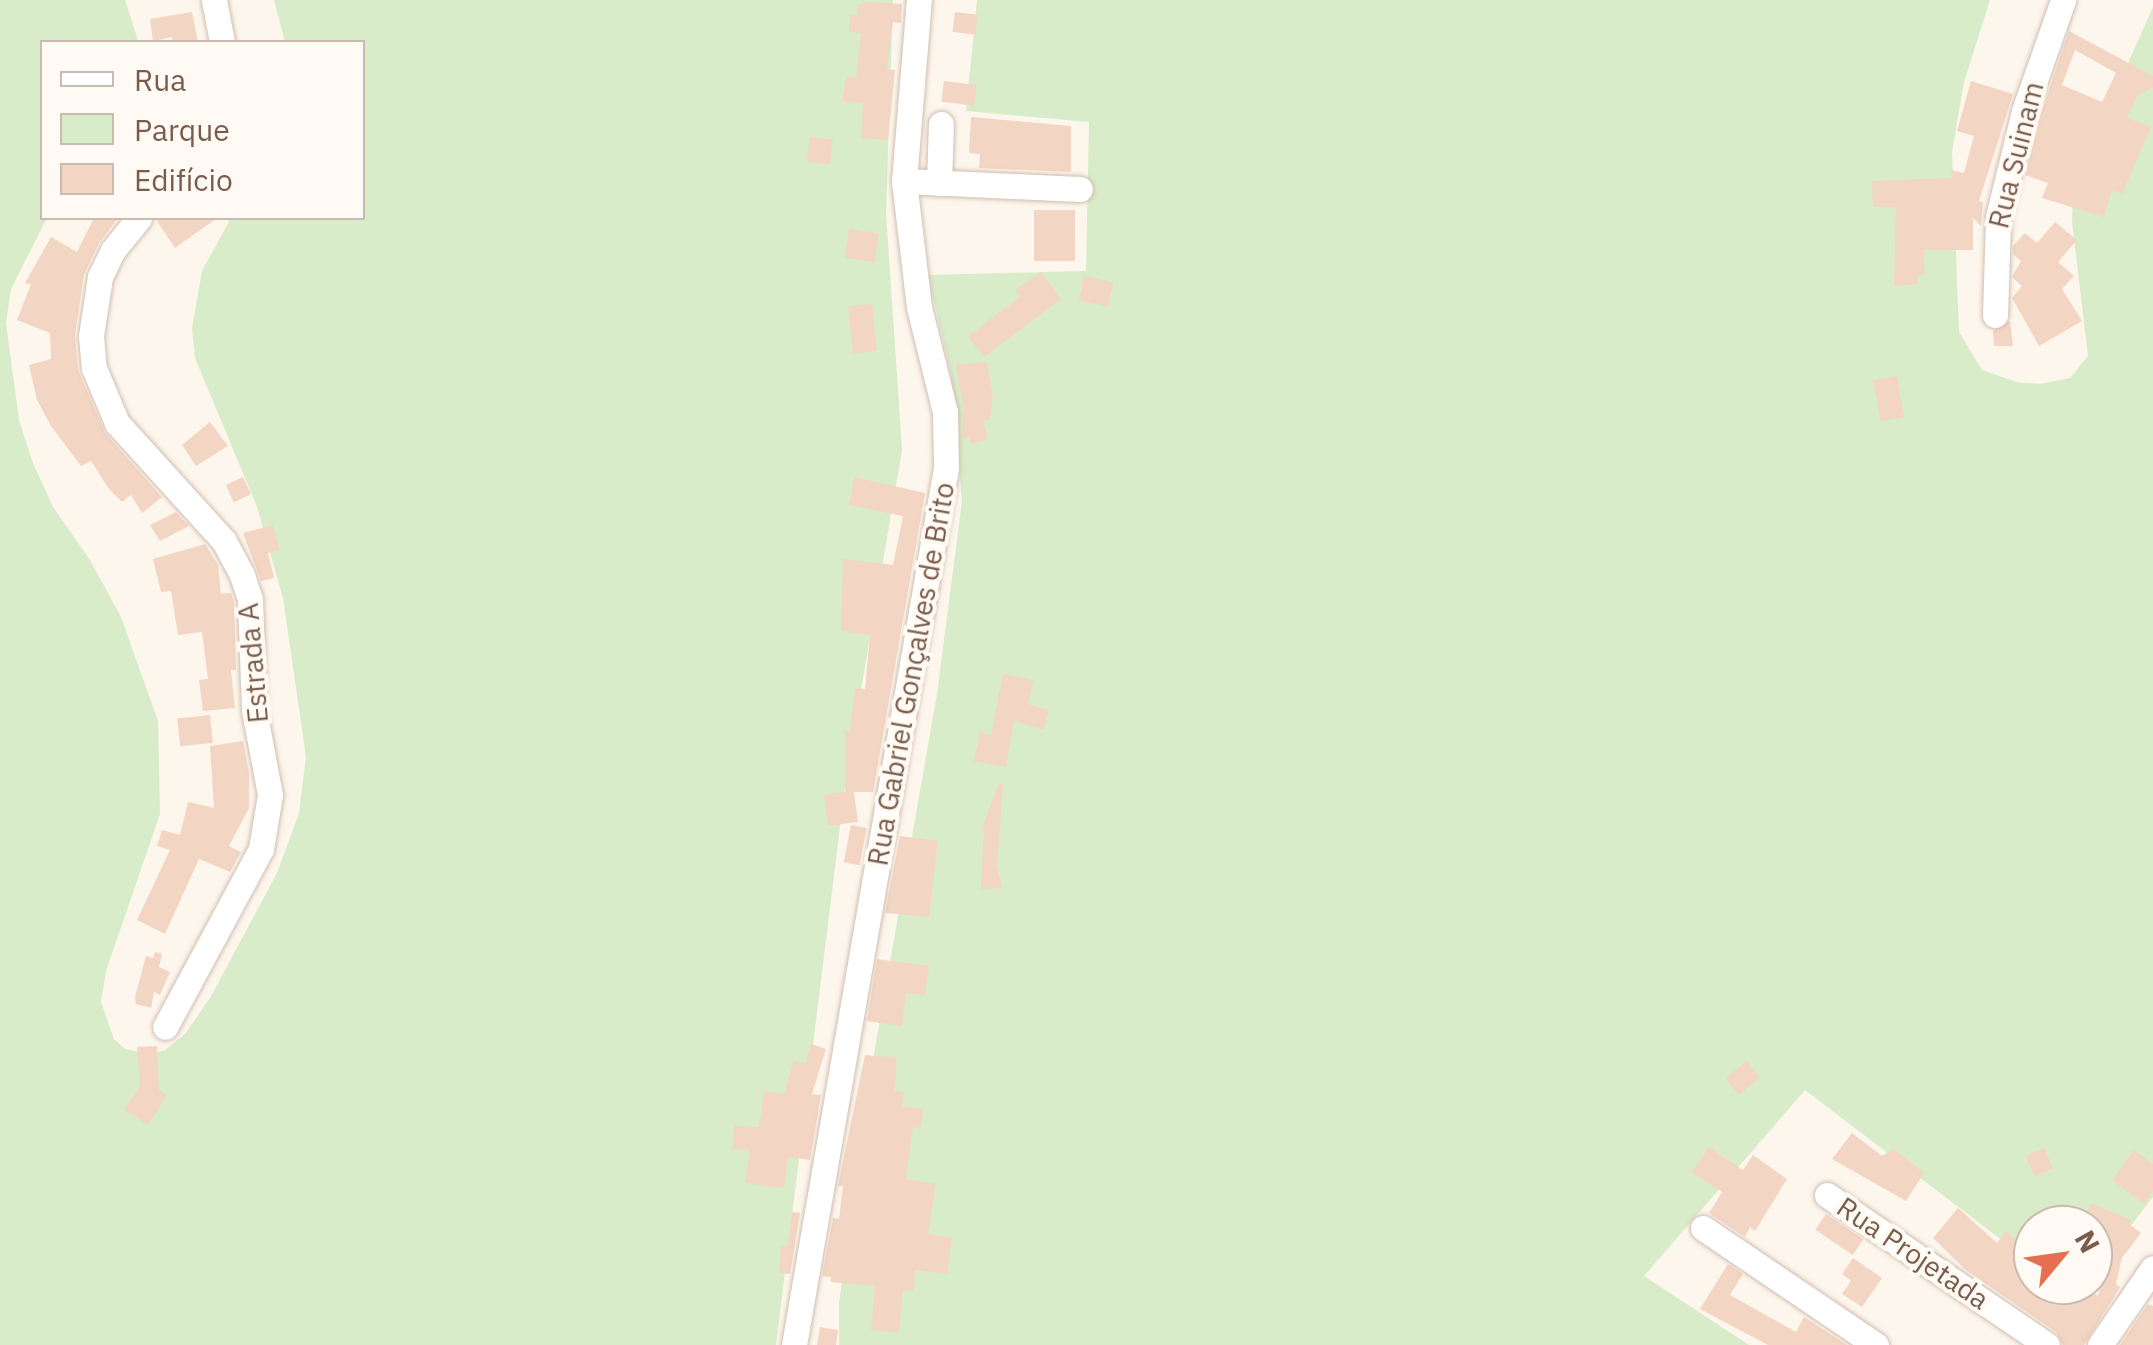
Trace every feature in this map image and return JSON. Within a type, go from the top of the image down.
[{"type":"street","points":[[214,0],[222,40]]},
{"type":"street","name":"Rua Gabriel Gonçalves de Brito","points":[[794,1345],[946,468],[945,412],[919,307],[904,181],[919,0]]},
{"type":"street","name":"Rua Suinam","points":[[1995,316],[1998,216],[2024,111],[2063,0]]},
{"type":"street","points":[[939,182],[940,124]]},
{"type":"street","points":[[904,181],[1080,189]]},
{"type":"street","name":"Estrada A","points":[[137,220],[113,250],[100,277],[92,336],[94,368],[116,423],[224,541],[242,575],[250,600],[254,710],[270,795],[261,849],[165,1027]]},
{"type":"street","name":"Rua Projetada","points":[[1827,1195],[2047,1345]]},
{"type":"street","points":[[1703,1228],[1876,1345]]},
{"type":"street","points":[[2100,1345],[2153,1268]]},
{"type":"green space","points":[[0,0],[125,0],[137,40],[40,40],[40,220],[46,220],[11,289],[6,323],[19,420],[33,463],[53,507],[90,560],[121,617],[158,721],[160,814],[106,971],[101,1002],[114,1039],[125,1049],[149,1054],[165,1050],[185,1034],[210,998],[277,873],[299,813],[306,757],[283,598],[257,507],[195,358],[192,328],[202,271],[230,220],[365,220],[365,40],[284,40],[274,0],[893,0],[886,213],[902,450],[846,778],[776,1345],[0,1345]]},
{"type":"green space","points":[[977,0],[1990,0],[1964,82],[1952,152],[1959,332],[1982,370],[2017,382],[2040,384],[2070,378],[2088,356],[2072,222],[2073,187],[2153,7],[2153,1197],[2113,1249],[2113,1205],[2013,1205],[2013,1249],[1805,1090],[1644,1276],[1749,1345],[839,1345],[839,1303],[875,1048],[937,694],[962,501],[951,375],[928,275],[1086,271],[1089,122],[966,111]]},
{"type":"building","points":[[902,4],[901,23],[893,22],[887,69],[895,70],[888,140],[861,138],[863,104],[842,101],[846,77],[856,78],[861,33],[849,32],[850,15],[857,16],[858,5]]},
{"type":"building","points":[[192,12],[198,40],[153,40],[150,19]]},
{"type":"building","points":[[955,12],[978,15],[975,35],[953,32]]},
{"type":"building","points":[[2069,31],[2153,76],[2153,87],[2137,96],[2127,118],[2151,127],[2122,194],[2112,190],[2104,217],[2042,198],[2048,183],[2025,175]],"holes":[[[2075,50],[2116,73],[2102,102],[2062,85]]]},
{"type":"building","points":[[944,81],[977,85],[974,106],[941,102]]},
{"type":"building","points":[[1971,81],[2013,94],[1979,201],[1983,202],[1981,226],[1973,218],[1973,250],[1923,250],[1925,275],[1918,275],[1918,284],[1894,286],[1896,207],[1873,207],[1872,181],[1952,178],[1951,170],[1964,173],[1974,136],[1957,131]]},
{"type":"building","points":[[971,117],[1071,126],[1071,172],[979,168],[980,154],[969,153]]},
{"type":"building","points":[[810,137],[833,140],[830,165],[807,162]]},
{"type":"building","points":[[1034,210],[1075,210],[1075,261],[1034,261]]},
{"type":"building","points":[[93,220],[116,220],[99,243],[84,274],[75,334],[78,370],[105,433],[162,497],[142,513],[131,495],[122,502],[109,489],[91,461],[81,466],[51,426],[37,400],[29,365],[51,359],[50,333],[17,320],[31,284],[25,283],[51,237],[77,252]]},
{"type":"building","points":[[156,220],[214,220],[175,248]]},
{"type":"building","points":[[2055,222],[2077,240],[2058,262],[2074,276],[2062,289],[2082,321],[2039,346],[2012,298],[2022,286],[2012,277],[2021,261],[2013,254],[2013,246],[2025,233],[2037,243]]},
{"type":"building","points":[[849,229],[879,233],[875,262],[845,258]]},
{"type":"building","points":[[1041,272],[1061,299],[984,357],[968,336],[1020,297],[1015,290]]},
{"type":"building","points":[[1084,276],[1113,282],[1108,307],[1079,300]]},
{"type":"building","points":[[872,304],[877,351],[853,353],[848,307]]},
{"type":"building","points":[[2010,321],[2013,346],[1994,346],[1993,331]]},
{"type":"building","points":[[987,362],[993,396],[990,420],[983,420],[988,439],[972,444],[969,437],[962,438],[964,409],[956,365]]},
{"type":"building","points":[[1897,376],[1904,417],[1881,422],[1873,380]]},
{"type":"building","points":[[210,422],[228,446],[196,466],[182,445]]},
{"type":"building","points":[[243,477],[251,494],[234,502],[226,485]]},
{"type":"building","points":[[854,477],[925,493],[873,792],[854,792],[858,822],[828,826],[824,795],[845,792],[845,731],[850,731],[855,688],[865,689],[870,635],[841,631],[843,559],[893,565],[903,516],[849,505]]},
{"type":"building","points":[[176,512],[189,526],[160,541],[150,525]]},
{"type":"building","points":[[273,525],[280,550],[268,553],[274,578],[261,581],[243,533]]},
{"type":"building","points":[[205,544],[218,565],[221,594],[231,593],[234,603],[236,670],[231,670],[235,708],[203,711],[199,680],[208,679],[202,632],[178,635],[171,591],[161,592],[153,559]]},
{"type":"building","points":[[1003,674],[1033,680],[1028,704],[1049,710],[1044,730],[1014,721],[1006,767],[974,761],[980,732],[991,735]]},
{"type":"building","points":[[210,715],[213,743],[180,746],[177,718]]},
{"type":"building","points":[[243,741],[249,773],[249,808],[229,846],[241,852],[230,872],[199,859],[165,934],[137,920],[170,850],[157,846],[162,830],[180,835],[188,802],[214,808],[210,746]]},
{"type":"building","points":[[999,783],[1003,784],[997,866],[1002,888],[981,889],[984,822]]},
{"type":"building","points":[[851,825],[867,828],[859,865],[844,862]]},
{"type":"building","points":[[900,836],[938,841],[929,917],[885,913]]},
{"type":"building","points":[[155,952],[162,954],[159,967],[170,972],[160,995],[154,992],[151,1008],[136,1004],[135,997],[146,956],[153,958]]},
{"type":"building","points":[[877,959],[929,966],[925,995],[906,993],[902,1026],[867,1021]]},
{"type":"building","points":[[811,1044],[826,1049],[812,1094],[821,1095],[810,1160],[788,1157],[784,1188],[745,1183],[750,1150],[733,1149],[734,1126],[759,1127],[764,1091],[784,1094],[794,1060],[805,1064]]},
{"type":"building","points":[[157,1046],[159,1090],[167,1095],[148,1125],[124,1110],[140,1086],[137,1047]]},
{"type":"building","points":[[865,1055],[897,1058],[894,1091],[904,1092],[902,1107],[923,1109],[921,1127],[913,1126],[906,1179],[936,1184],[928,1234],[952,1238],[947,1274],[915,1270],[914,1291],[903,1290],[899,1333],[871,1330],[875,1286],[831,1282],[831,1277],[822,1276],[833,1218],[839,1219],[843,1186],[838,1186]]},
{"type":"building","points":[[1747,1061],[1760,1077],[1738,1095],[1725,1079]]},
{"type":"building","points":[[1852,1133],[1882,1156],[1894,1149],[1924,1173],[1906,1201],[1832,1159]]},
{"type":"building","points":[[1709,1147],[1743,1170],[1753,1155],[1787,1179],[1755,1231],[1750,1227],[1745,1237],[1709,1213],[1722,1192],[1692,1172]]},
{"type":"building","points":[[2044,1148],[2053,1168],[2035,1176],[2026,1156]]},
{"type":"building","points":[[2134,1150],[2153,1164],[2153,1191],[2144,1204],[2112,1180]]},
{"type":"building","points":[[1958,1208],[1997,1243],[2006,1232],[2013,1237],[2013,1302],[1966,1270],[1933,1238]]},
{"type":"building","points":[[792,1212],[800,1213],[790,1274],[779,1273],[781,1245],[788,1246]]},
{"type":"building","points":[[2113,1212],[2131,1220],[2129,1224],[2141,1233],[2122,1258],[2116,1284],[2120,1287],[2113,1298]]},
{"type":"building","points":[[1826,1214],[1863,1239],[1853,1255],[1815,1230]]},
{"type":"building","points":[[1853,1258],[1882,1278],[1862,1307],[1842,1294],[1851,1281],[1842,1274]]},
{"type":"building","points":[[1728,1264],[1743,1274],[1730,1295],[1796,1332],[1804,1317],[1847,1345],[1768,1345],[1700,1309]]},
{"type":"building","points":[[2148,1304],[2153,1306],[2153,1345],[2120,1345]]},
{"type":"building","points":[[2017,1305],[2109,1305],[2084,1345],[2063,1345],[2056,1332]]},
{"type":"building","points":[[820,1327],[838,1330],[836,1345],[817,1345]]}]
